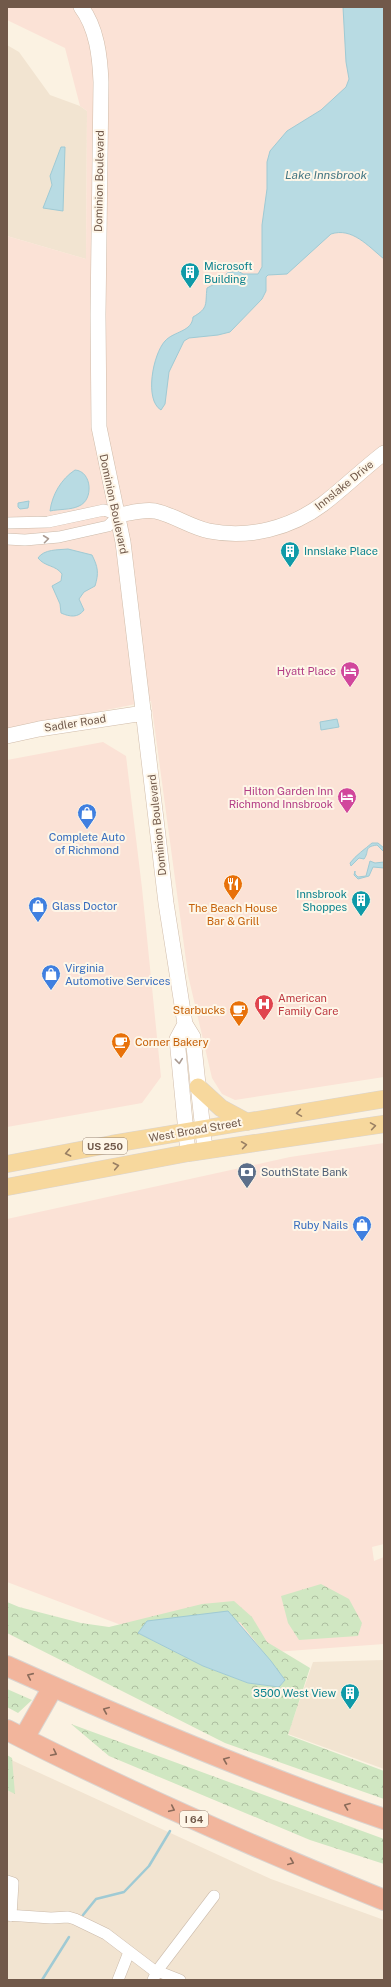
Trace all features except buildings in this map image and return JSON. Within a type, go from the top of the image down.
[{"type":"highway","points":[[7,1666],[239,1765],[384,1819]]},
{"type":"highway","points":[[16,1734],[53,1686]]},
{"type":"highway","name":"I 64","points":[[16,1734],[225,1833],[384,1900]]},
{"type":"main road","points":[[198,1087],[221,1108],[247,1122]]},
{"type":"main road","name":"West Broad Street","points":[[7,1164],[195,1130],[384,1099]]},
{"type":"main road","name":"West Broad Street","points":[[7,1187],[205,1150],[384,1124]]},
{"type":"street","name":"Dominion Boulevard","points":[[82,7],[93,30],[100,63],[98,413],[102,444],[119,516],[167,910],[185,1024],[193,1037],[198,1087],[195,1130],[188,1153]]},
{"type":"street","name":"Innslake Drive","points":[[7,539],[25,540],[59,537],[108,526],[119,516],[134,512],[154,511],[193,526],[226,533],[256,532],[275,528],[290,523],[313,511],[384,453]]},
{"type":"street","name":"Innslake Drive","points":[[7,523],[48,522],[104,510],[119,516]]},
{"type":"street","name":"Sadler Road","points":[[7,736],[39,729],[144,713]]},
{"type":"street","name":"Dominion Boulevard","points":[[185,1024],[176,1039],[195,1130],[205,1150]]},
{"type":"street","points":[[7,1881],[13,1883],[9,1916],[51,1918],[68,1917],[75,1919],[119,1942],[155,1976],[180,1980]]},
{"type":"street","points":[[155,1976],[214,1896]]},
{"type":"street","points":[[118,1980],[129,1952]]},
{"type":"shaded area","points":[[7,7],[384,7],[384,1077],[235,1100],[222,1094],[212,1078],[188,975],[151,701],[7,730],[7,236],[86,259],[87,111],[80,106],[65,48],[7,20]]},
{"type":"shaded area","points":[[7,45],[19,52],[50,95],[80,106],[87,111],[86,259],[7,236]]},
{"type":"shaded area","points":[[103,742],[126,756],[142,888],[161,1077],[142,1103],[7,1127],[7,760]]},
{"type":"shaded area","points":[[384,1143],[384,1544],[372,1547],[374,1561],[384,1557],[384,1644],[206,1657],[7,1582],[7,1219],[290,1157]]},
{"type":"shaded area","points":[[384,1660],[384,1769],[288,1734],[313,1662]]},
{"type":"shaded area","points":[[7,1758],[271,1879],[384,1920],[384,1980],[7,1980]]},
{"type":"green space","points":[[321,1584],[349,1599],[362,1623],[358,1636],[299,1640],[288,1623],[281,1596]]},
{"type":"green space","points":[[234,1601],[252,1617],[267,1642],[310,1668],[288,1735],[384,1771],[384,1799],[225,1743],[7,1633],[7,1602],[19,1607],[81,1623],[109,1627],[202,1604]],"holes":[[[240,1622],[285,1680],[279,1687],[248,1683],[203,1666],[138,1633]]]},
{"type":"green space","points":[[7,1689],[32,1700],[18,1713],[7,1707]]},
{"type":"green space","points":[[71,1724],[384,1839],[384,1864],[310,1840],[109,1756]]},
{"type":"green space","points":[[7,1755],[12,1758],[15,1794],[7,1790]]},
{"type":"water","name":"Lake Innsbrook","points":[[343,7],[384,7],[384,259],[353,235],[346,233],[331,234],[287,274],[268,275],[266,277],[266,291],[262,299],[230,332],[218,335],[189,338],[184,341],[169,372],[165,404],[161,410],[156,405],[153,397],[152,377],[157,356],[165,341],[173,335],[186,329],[192,322],[193,317],[202,311],[206,302],[207,288],[224,279],[227,273],[238,271],[243,274],[258,274],[262,267],[262,225],[267,189],[267,162],[270,151],[287,131],[321,110],[346,87],[349,79],[346,62]]},
{"type":"water","points":[[61,147],[65,147],[63,211],[43,208],[52,185],[50,176]]},
{"type":"water","points":[[75,470],[85,475],[88,480],[89,492],[84,503],[69,509],[50,511],[55,493],[61,483]]},
{"type":"water","points":[[29,501],[28,508],[20,509],[18,507],[18,503]]},
{"type":"water","points":[[68,549],[92,555],[96,563],[97,570],[95,586],[84,592],[79,599],[84,610],[76,616],[61,613],[60,604],[52,586],[61,581],[62,574],[57,569],[44,563],[38,558],[47,551]]},
{"type":"water","points":[[337,719],[339,727],[321,730],[320,722]]},
{"type":"water","points":[[372,843],[378,843],[384,848],[384,852],[377,845],[370,847],[368,848],[364,859],[359,858],[351,866],[350,863],[352,860]]},
{"type":"water","points":[[370,861],[375,863],[384,862],[384,868],[373,867],[369,876],[358,879],[354,875],[355,871],[355,874],[358,877],[366,876]]},
{"type":"water","points":[[228,1611],[271,1661],[285,1680],[279,1687],[248,1683],[203,1666],[138,1633],[147,1621]]},
{"type":"waterway","points":[[83,1915],[96,1899],[124,1892],[149,1866],[170,1831]]},
{"type":"waterway","points":[[42,1980],[69,1937]]},
{"type":"place","name":"Microsoft Building","points":[[190,289]]},
{"type":"place","name":"Innslake Place","points":[[290,568]]},
{"type":"place","name":"Hyatt Place","points":[[350,688]]},
{"type":"place","name":"Hilton Garden Inn Richmond Innsbrook","points":[[347,814]]},
{"type":"place","name":"Complete Auto of Richmond","points":[[87,830]]},
{"type":"place","name":"The Beach House Bar & Grill","points":[[233,901]]},
{"type":"place","name":"Innsbrook Shoppes","points":[[361,917]]},
{"type":"place","name":"Glass Doctor","points":[[38,923]]},
{"type":"place","name":"Virginia Automotive Services","points":[[51,991]]},
{"type":"place","name":"American Family Care","points":[[264,1021]]},
{"type":"place","name":"Starbucks","points":[[239,1027]]},
{"type":"place","name":"Corner Bakery","points":[[121,1059]]},
{"type":"place","name":"SouthState Bank","points":[[247,1189]]},
{"type":"place","name":"Ruby Nails","points":[[362,1242]]},
{"type":"place","name":"3500 West View","points":[[350,1710]]}]
